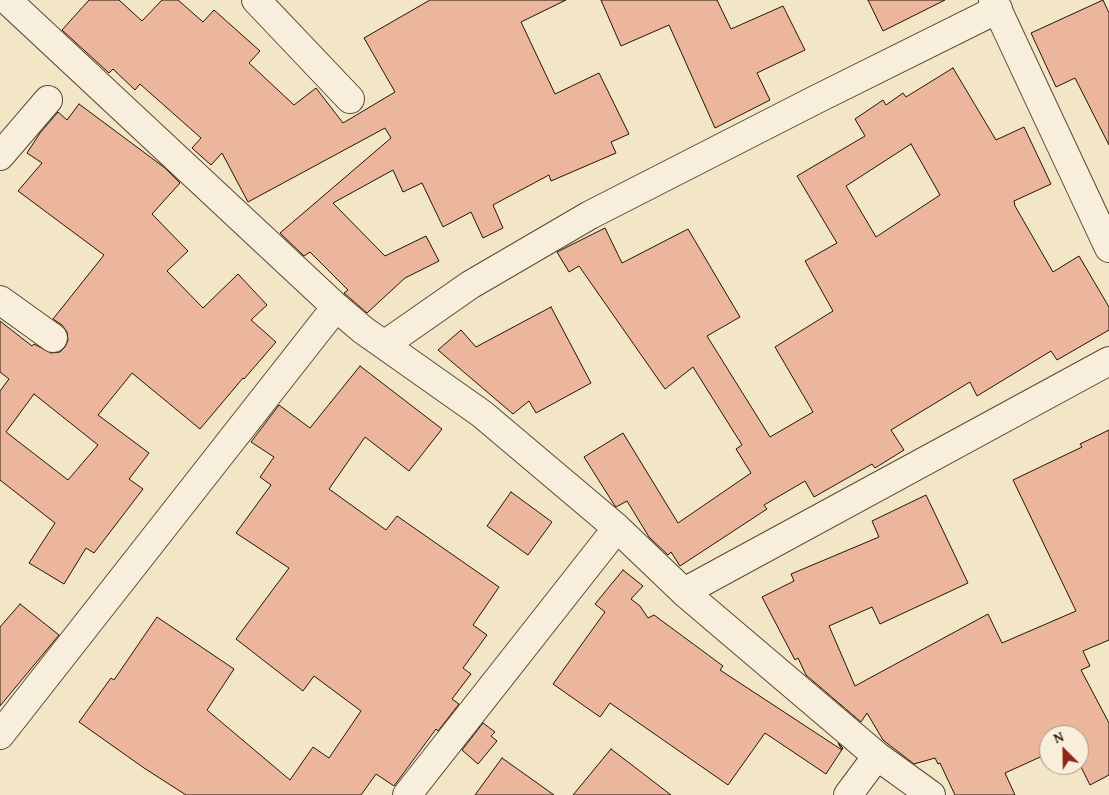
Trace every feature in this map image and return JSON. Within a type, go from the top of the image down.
[{"type":"street","points":[[7,0],[336,307],[363,330],[482,414],[617,528],[684,592],[876,756],[931,795]]},
{"type":"street","points":[[256,0],[350,99]]},
{"type":"street","points":[[384,345],[470,285],[590,215],[996,5],[1109,248]]},
{"type":"street","points":[[0,156],[48,100]]},
{"type":"street","points":[[0,300],[53,338]]},
{"type":"street","points":[[0,735],[336,307]]},
{"type":"street","points":[[684,592],[1109,361]]},
{"type":"street","points":[[407,795],[617,528]]},
{"type":"street","points":[[848,795],[876,756]]},
{"type":"building","points":[[89,0],[119,0],[142,21],[162,0],[178,0],[203,22],[214,10],[260,51],[249,63],[294,105],[316,88],[343,123],[395,92],[364,38],[430,0],[566,0],[521,22],[555,94],[599,73],[629,134],[611,142],[616,153],[551,181],[549,175],[493,205],[503,228],[483,238],[471,212],[443,227],[422,183],[403,192],[393,170],[333,203],[385,256],[426,236],[439,261],[405,278],[367,313],[344,293],[348,290],[310,252],[304,256],[280,233],[391,138],[385,128],[248,202],[222,153],[211,165],[192,148],[201,138],[140,84],[135,90],[113,69],[109,73],[62,30]]},
{"type":"building","points":[[601,0],[717,0],[731,29],[783,6],[805,50],[757,73],[770,100],[715,128],[669,25],[621,46]]},
{"type":"building","points":[[868,0],[945,0],[883,31]]},
{"type":"building","points":[[1103,0],[1109,13],[1109,145],[1075,78],[1056,87],[1031,33]]},
{"type":"building","points":[[953,68],[996,140],[1024,127],[1051,184],[1014,201],[1015,206],[1053,272],[1079,256],[1109,307],[1109,330],[1057,360],[1051,351],[977,396],[970,382],[891,430],[904,450],[875,468],[872,464],[814,497],[805,481],[764,505],[767,509],[680,566],[671,552],[668,555],[649,537],[627,501],[615,506],[584,457],[623,433],[678,523],[751,473],[736,449],[742,445],[693,367],[665,389],[579,266],[569,272],[557,252],[605,228],[622,263],[688,229],[740,317],[707,336],[770,437],[813,412],[775,347],[833,311],[805,261],[837,243],[797,176],[865,136],[855,119],[883,100],[886,105],[903,93],[906,97]],"holes":[[[911,144],[940,195],[876,237],[846,186]]]},
{"type":"building","points":[[79,104],[165,168],[180,183],[152,214],[188,251],[167,271],[203,308],[238,274],[267,305],[251,320],[276,342],[200,429],[132,373],[98,415],[149,453],[129,479],[143,489],[94,553],[86,548],[64,584],[29,563],[55,523],[0,480],[0,391],[9,379],[0,372],[0,321],[32,346],[34,344],[51,353],[60,352],[68,340],[67,332],[62,325],[53,319],[104,255],[18,191],[42,163],[27,153],[40,133],[58,112],[67,120]],"holes":[[[34,394],[98,445],[68,480],[6,432]]]},
{"type":"building","points":[[551,307],[591,383],[536,413],[529,401],[513,414],[438,350],[461,330],[476,347]]},
{"type":"building","points":[[360,366],[442,429],[409,471],[365,437],[329,489],[386,530],[397,516],[499,587],[473,625],[487,635],[463,668],[471,674],[452,699],[459,704],[438,731],[436,729],[394,786],[376,774],[361,795],[186,795],[79,722],[111,678],[114,680],[157,617],[234,669],[207,710],[290,780],[313,747],[329,758],[361,711],[314,676],[303,691],[236,639],[289,568],[236,533],[271,485],[260,477],[274,457],[251,442],[279,405],[310,428]]},
{"type":"building","points":[[1109,430],[1109,640],[1083,651],[1090,666],[1081,670],[1109,723],[1109,775],[1090,785],[1085,775],[1089,775],[1089,725],[1039,725],[1039,758],[1005,773],[1015,795],[955,795],[940,763],[938,764],[935,758],[914,764],[883,740],[867,713],[861,722],[806,675],[798,658],[795,660],[762,597],[794,581],[791,574],[879,537],[872,521],[926,495],[968,583],[880,624],[872,607],[829,626],[855,686],[988,614],[1002,643],[1076,611],[1013,480],[1082,447],[1080,444]]},
{"type":"building","points":[[511,492],[552,522],[528,555],[487,526]]},
{"type":"building","points":[[623,570],[643,586],[631,599],[640,606],[648,618],[654,615],[723,666],[720,670],[842,750],[826,774],[765,733],[728,785],[610,703],[600,717],[553,684],[605,612],[595,604]]},
{"type":"building","points":[[20,604],[59,635],[0,706],[0,627]]},
{"type":"building","points":[[483,723],[495,732],[491,736],[497,741],[478,764],[462,750]]},
{"type":"building","points":[[611,749],[671,795],[573,795]]},
{"type":"building","points":[[502,758],[554,795],[475,795]]}]
